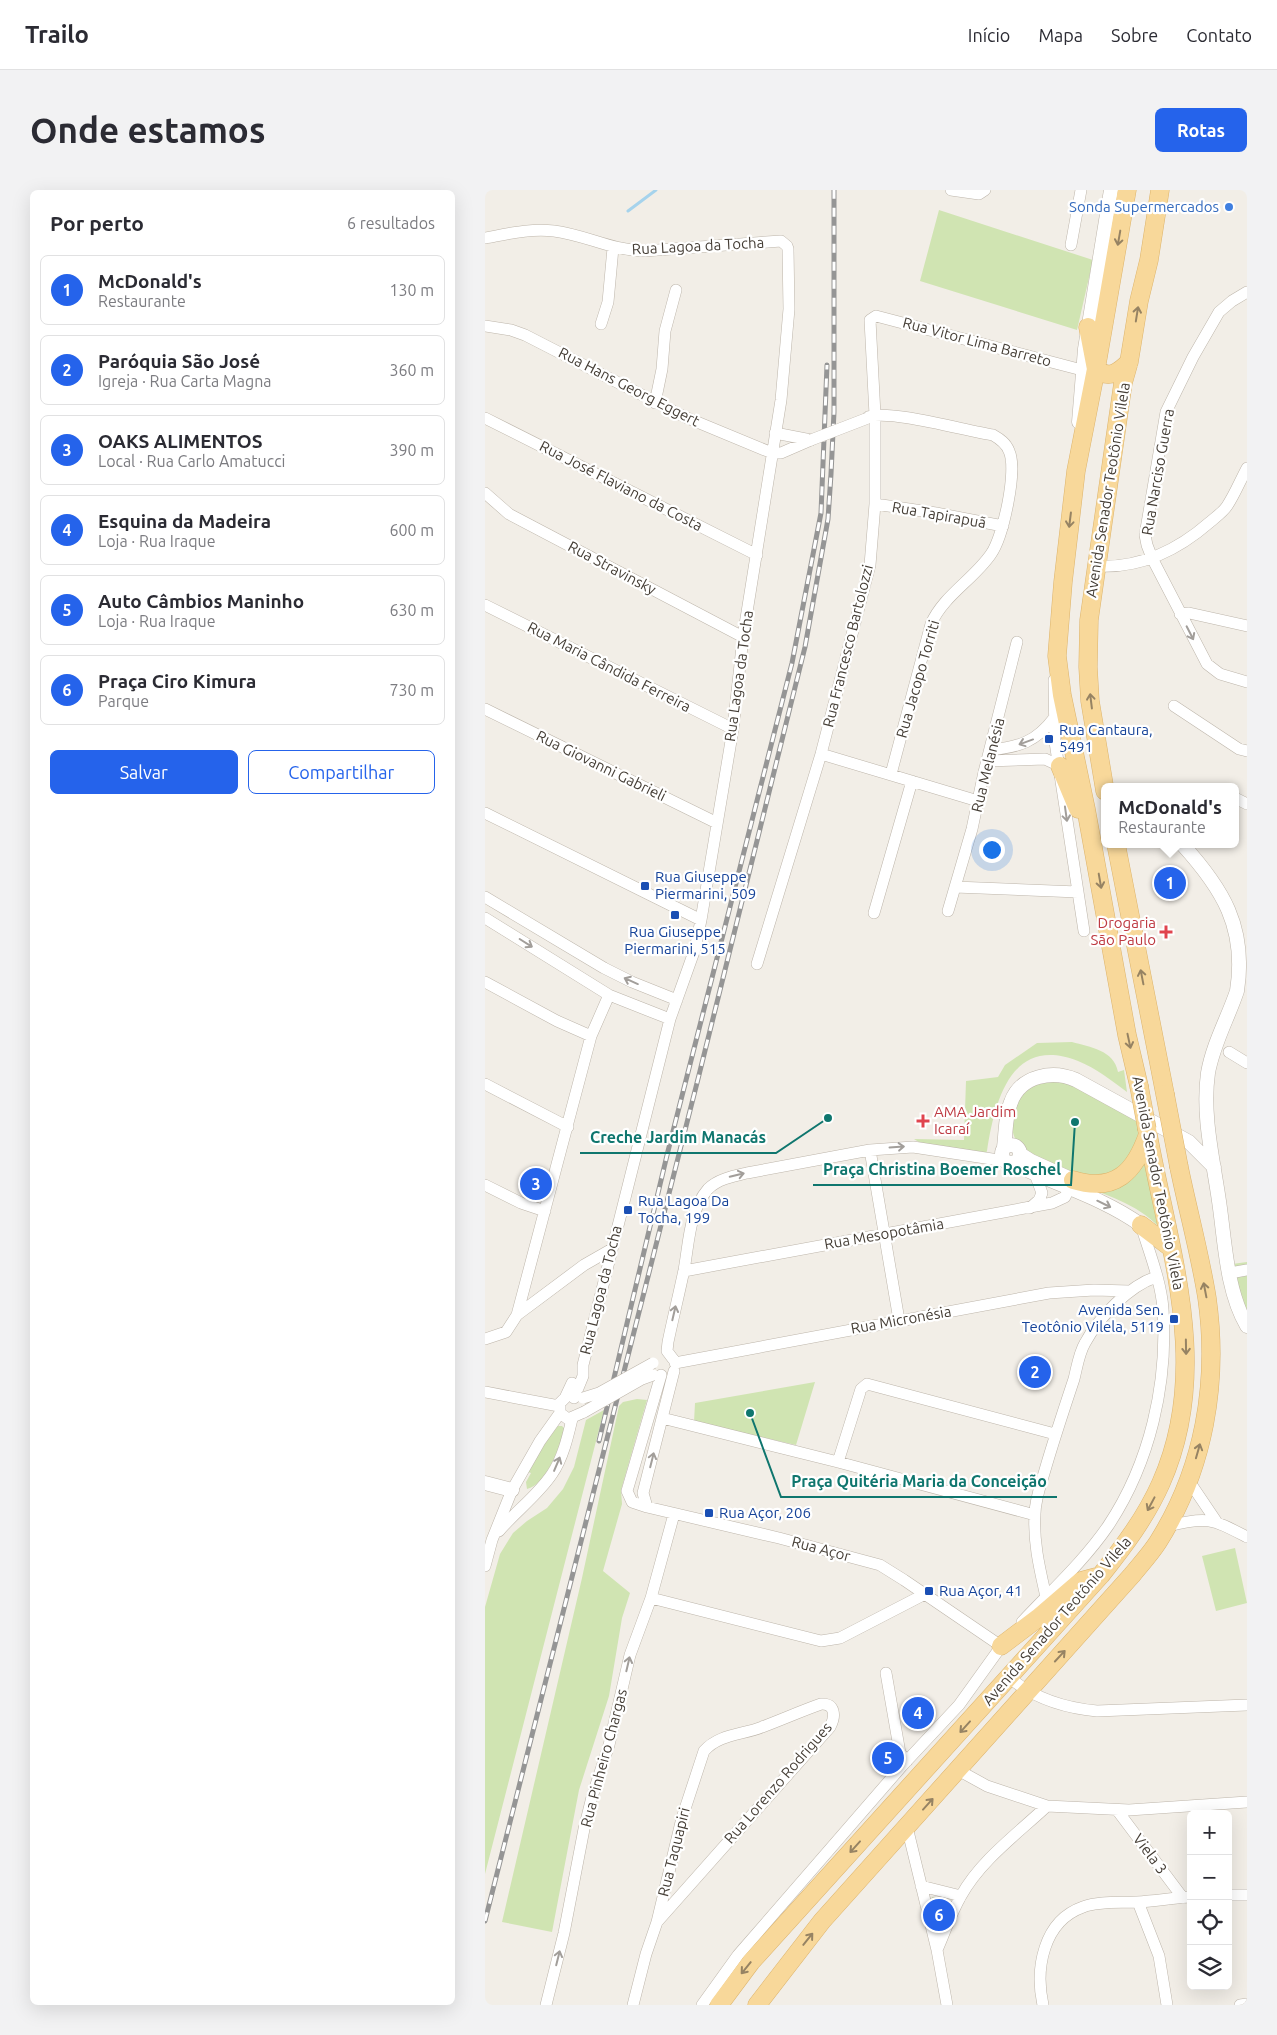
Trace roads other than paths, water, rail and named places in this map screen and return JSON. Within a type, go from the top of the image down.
[{"type":"main road","name":"Avenida Senador Teotônio Vilela","points":[[719,2005],[751,1962],[1010,1678],[1101,1575],[1133,1534],[1150,1507],[1172,1456],[1180,1425],[1185,1389],[1185,1331],[1139,1086],[1127,1035],[1096,833],[1077,793],[1057,656],[1063,582],[1089,369],[1127,190]]},
{"type":"main road","name":"Avenida Senador Teotônio Vilela","points":[[1106,783],[1098,749],[1091,701],[1088,667],[1089,620],[1095,566],[1123,383],[1129,362],[1139,301],[1149,260],[1160,190]]},
{"type":"main road","points":[[1088,327],[1093,357],[1089,369],[1105,374],[1113,374],[1120,371],[1129,362]]},
{"type":"main road","points":[[1060,766],[1077,793],[1101,788]]},
{"type":"main road","name":"Avenida Senador Teotônio Vilela","points":[[757,2005],[822,1921],[1133,1574],[1157,1544],[1168,1526],[1189,1481],[1207,1416],[1210,1394],[1211,1350],[1207,1297],[1179,1168],[1117,848]]},
{"type":"main road","points":[[1120,864],[1125,848]]},
{"type":"main road","points":[[1071,1184],[1104,1184],[1117,1179],[1136,1162],[1147,1131]]},
{"type":"main road","points":[[1141,1225],[1170,1247]]},
{"type":"main road","points":[[1001,1646],[1038,1618],[1081,1581],[1101,1575]]},
{"type":"street","points":[[951,190],[979,194],[985,190]]},
{"type":"street","points":[[1071,245],[1081,190]]},
{"type":"street","points":[[1088,327],[1111,190]]},
{"type":"street","name":"Rua Lagoa da Tocha","points":[[485,238],[547,230],[575,236],[613,248],[644,250],[781,241],[788,249],[789,309],[779,434],[743,637],[733,729],[701,920],[695,949],[670,1019],[583,1365],[576,1373],[570,1402]]},
{"type":"street","points":[[601,324],[609,296],[613,248]]},
{"type":"street","points":[[655,403],[662,369],[666,326],[676,290]]},
{"type":"street","name":"Rua Narciso Guerra","points":[[1247,292],[1231,301],[1219,312],[1193,357],[1166,412],[1145,535],[1152,558],[1210,668],[1220,674],[1247,682]]},
{"type":"street","name":"Rua Vitor Lima Barreto","points":[[871,318],[876,316],[1089,369]]},
{"type":"street","name":"Rua Francesco Bartolozzi","points":[[757,964],[821,754],[870,565],[875,504],[869,326],[871,318]]},
{"type":"street","name":"Rua Hans Georg Eggert","points":[[485,326],[525,335],[655,403],[776,453]]},
{"type":"street","points":[[776,453],[871,416]]},
{"type":"street","name":"Rua Jacopo Torriti","points":[[871,416],[939,424],[993,435],[1003,442],[1009,450],[1013,468],[999,541],[987,560],[935,616],[891,774]]},
{"type":"street","name":"Rua José Flaviano da Costa","points":[[485,418],[757,555]]},
{"type":"street","points":[[779,434],[811,440]]},
{"type":"street","points":[[1095,566],[1129,565],[1171,550],[1185,541],[1226,507],[1247,468]]},
{"type":"street","name":"Rua Stravinsky","points":[[485,493],[509,514],[743,637]]},
{"type":"street","name":"Rua Tapirapuã","points":[[875,504],[1003,526]]},
{"type":"street","name":"Rua Maria Cândida Ferreira","points":[[485,605],[733,729]]},
{"type":"street","points":[[1180,614],[1189,613],[1247,626]]},
{"type":"street","name":"Rua Melanésia","points":[[948,911],[972,829],[988,756],[1017,642]]},
{"type":"street","points":[[1057,656],[1053,718],[1084,931]]},
{"type":"street","points":[[1174,706],[1239,748],[1247,751]]},
{"type":"street","name":"Rua Giovanni Gabrieli","points":[[485,709],[717,824]]},
{"type":"street","points":[[988,756],[1028,742],[1041,734],[1053,718]]},
{"type":"street","points":[[821,754],[978,800]]},
{"type":"street","points":[[988,756],[1045,759],[1060,766]]},
{"type":"street","points":[[874,913],[912,781]]},
{"type":"street","points":[[485,813],[701,920]]},
{"type":"street","points":[[1185,848],[1223,892],[1238,923],[1244,949],[1242,970],[1237,990],[1215,1049],[1209,1070],[1206,1095],[1210,1140],[1230,1273],[1237,1305],[1247,1326]]},
{"type":"street","points":[[955,887],[1078,892]]},
{"type":"street","points":[[485,897],[604,968],[632,982],[677,1000]]},
{"type":"street","points":[[485,918],[609,995],[670,1019]]},
{"type":"street","points":[[485,982],[557,1021],[591,1036]]},
{"type":"street","points":[[485,1339],[506,1332],[517,1315],[591,1036],[609,995]]},
{"type":"street","points":[[1229,1052],[1247,1063]]},
{"type":"street","points":[[1071,1184],[1035,1174],[1011,1154],[1007,1122],[1010,1102],[1021,1087],[1040,1077],[1058,1074],[1076,1080],[1189,1142],[1214,1167]]},
{"type":"street","points":[[485,1084],[568,1127]]},
{"type":"street","points":[[1189,1142],[1210,1140]]},
{"type":"street","points":[[647,1507],[643,1493],[674,1365],[667,1351],[668,1342],[684,1271],[692,1219],[698,1205],[708,1190],[715,1184],[729,1177],[747,1173],[870,1150],[913,1147],[1011,1154],[1031,1161],[1127,1215],[1141,1225]]},
{"type":"street","points":[[870,1150],[899,1320]]},
{"type":"street","points":[[1030,1208],[1039,1200],[1042,1193],[1035,1174]]},
{"type":"street","name":"Rua Mesopotâmia","points":[[684,1271],[1030,1208],[1061,1200],[1065,1197],[1071,1184]]},
{"type":"street","points":[[485,1185],[521,1203],[545,1211]]},
{"type":"street","name":"Avenida Senador Teotônio Vilela","points":[[702,2005],[738,1955],[907,1761],[959,1705],[1001,1646],[1090,1549],[1108,1526],[1132,1485],[1153,1422],[1162,1359],[1163,1308],[1141,1225]]},
{"type":"street","points":[[517,1315],[584,1265],[612,1249]]},
{"type":"street","points":[[1230,1273],[1247,1270]]},
{"type":"street","points":[[1046,1596],[1038,1561],[1036,1504],[1055,1434],[1084,1344],[1104,1317],[1129,1291],[1144,1281],[1156,1277]]},
{"type":"street","name":"Rua Micronésia","points":[[674,1365],[899,1320],[1049,1293],[1094,1290],[1129,1291]]},
{"type":"street","points":[[570,1402],[565,1418],[577,1416],[642,1379],[656,1369],[662,1356],[668,1356],[674,1365]]},
{"type":"street","points":[[656,1369],[668,1376],[674,1365]]},
{"type":"street","points":[[485,1392],[570,1402],[599,1394],[656,1369]]},
{"type":"street","name":"Rua Açor","points":[[656,1369],[627,1491],[632,1502],[880,1565],[1001,1646]]},
{"type":"street","points":[[838,1462],[861,1389],[867,1384],[1055,1434]]},
{"type":"street","points":[[492,1540],[513,1514],[539,1491],[559,1462],[581,1409],[570,1402]]},
{"type":"street","points":[[485,1566],[492,1540],[512,1490],[540,1441],[570,1402]]},
{"type":"street","points":[[662,1418],[838,1462],[1035,1515]]},
{"type":"street","points":[[1189,1481],[1216,1521]]},
{"type":"street","points":[[485,1483],[529,1494],[539,1491]]},
{"type":"street","name":"Rua Pinheiro Chargas","points":[[546,2005],[564,1933],[592,1797],[609,1745],[630,1655],[651,1598],[674,1514]]},
{"type":"street","points":[[1168,1526],[1196,1520],[1216,1521],[1247,1537]]},
{"type":"street","points":[[651,1598],[821,1641],[840,1638],[925,1594]]},
{"type":"street","points":[[886,1673],[900,1753],[907,1761]]},
{"type":"street","points":[[1010,1678],[1027,1692],[1059,1704],[1097,1711],[1247,1706]]},
{"type":"street","name":"Rua Lorenzo Rodrigues","points":[[657,1922],[831,1727],[834,1717],[833,1710],[827,1704],[821,1704],[750,1731]]},
{"type":"street","name":"Rua Taquapiri","points":[[633,2005],[646,1954],[657,1922],[682,1818],[700,1757],[709,1745],[715,1741],[750,1731]]},
{"type":"street","points":[[958,1770],[987,1786],[1047,1806],[1117,1810],[1247,1802]]},
{"type":"street","points":[[937,1950],[961,1896],[984,1865],[1047,1806]]},
{"type":"street","name":"Viela 3","points":[[1117,1810],[1187,1897]]},
{"type":"street","points":[[907,1827],[937,1950],[947,2005]]},
{"type":"street","points":[[921,1886],[961,1896]]},
{"type":"street","points":[[1232,1896],[1247,1894]]},
{"type":"street","points":[[1043,2005],[1040,1979],[1044,1949],[1049,1936],[1062,1919],[1092,1904],[1187,1897]]},
{"type":"street","points":[[1138,1902],[1159,1956],[1167,2005]]},
{"type":"street","points":[[1240,2005],[1247,2004]]},
{"type":"waterway","points":[[628,211],[656,190]]},
{"type":"railway","points":[[485,1921],[805,647],[828,519],[831,474],[834,412],[834,190]]},
{"type":"railway","points":[[599,1441],[668,1151],[792,663],[821,513],[827,365]]},
{"type":"place","name":"Sonda Supermercados","points":[[1229,207]]},
{"type":"place","name":"Rua Cantaura, 5491","points":[[1049,739]]},
{"type":"place","name":"McDonald's","points":[[1170,883]]},
{"type":"place","name":"Rua Giuseppe Piermarini, 509","points":[[645,886]]},
{"type":"place","name":"Rua Giuseppe Piermarini, 515","points":[[675,915]]},
{"type":"place","name":"Drogaria São Paulo","points":[[1166,932]]},
{"type":"place","name":"Creche Jardim Manacás","points":[[828,1118]]},
{"type":"place","name":"AMA Jardim Icaraí","points":[[923,1121]]},
{"type":"place","name":"Praça Christina Boemer Roschel","points":[[1075,1122]]},
{"type":"place","name":"OAKS ALIMENTOS","points":[[536,1184]]},
{"type":"place","name":"Rua Lagoa Da Tocha, 199","points":[[628,1210]]},
{"type":"place","name":"Avenida Sen. Teotônio Vilela, 5119","points":[[1174,1319]]},
{"type":"place","name":"Paróquia São José","points":[[1035,1372]]},
{"type":"place","name":"Praça Quitéria Maria da Conceição","points":[[750,1413]]},
{"type":"place","name":"Rua Açor, 206","points":[[709,1513]]},
{"type":"place","name":"Rua Açor, 41","points":[[929,1591]]},
{"type":"place","name":"Esquina da Madeira","points":[[918,1713]]},
{"type":"place","name":"Auto Câmbios Maninho","points":[[888,1758]]},
{"type":"place","name":"Praça Ciro Kimura","points":[[939,1915]]}]
